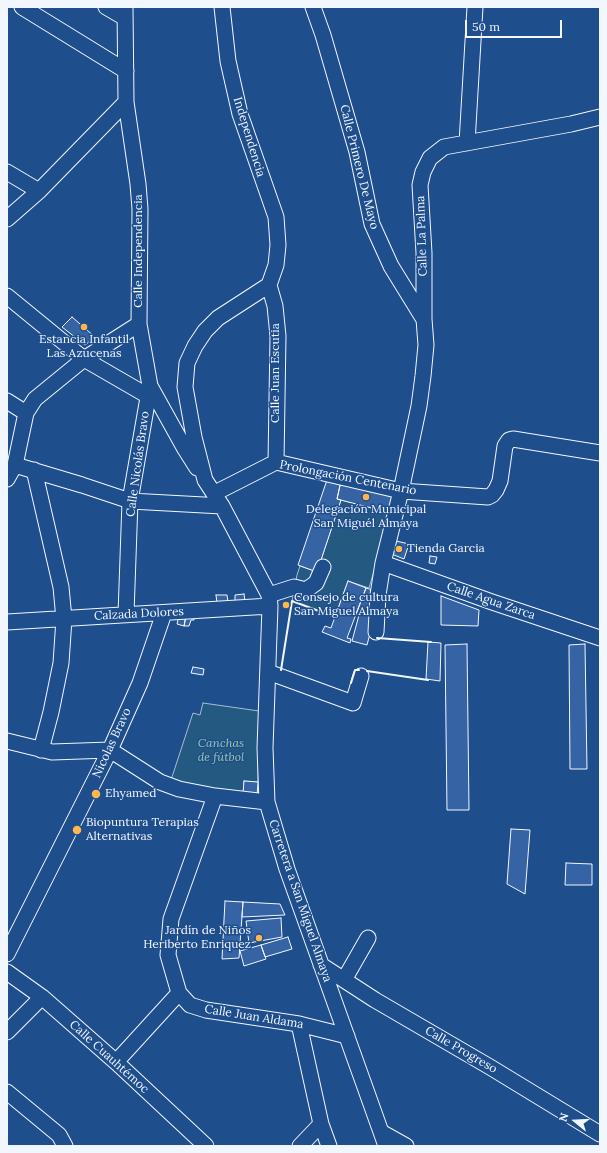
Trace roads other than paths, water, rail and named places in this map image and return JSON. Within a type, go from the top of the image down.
[{"type":"street","points":[[22,7],[126,71]]},
{"type":"street","points":[[106,7],[125,13]]},
{"type":"street","name":"Independencia","points":[[222,7],[228,61],[240,114],[276,217],[278,245],[276,265],[268,285]]},
{"type":"street","name":"Calle Primero De Mayo","points":[[313,7],[337,80],[357,152],[372,224],[391,266],[424,319]]},
{"type":"street","points":[[467,143],[475,7]]},
{"type":"street","name":"Calle Independencia","points":[[125,13],[126,102],[138,184],[140,209],[139,324],[149,391],[218,500]]},
{"type":"street","points":[[7,219],[38,191],[126,102]]},
{"type":"street","name":"Calle La Palma","points":[[376,632],[378,596],[383,563],[401,491],[419,406],[423,376],[426,345],[424,319],[424,253],[420,185],[423,172],[430,158],[444,147],[571,124],[600,117]]},
{"type":"street","points":[[7,172],[38,191]]},
{"type":"street","name":"Calle Independencia","points":[[206,480],[188,409],[185,387],[187,363],[195,346],[205,331],[218,318],[268,285]]},
{"type":"street","name":"Calle Juan Escutia","points":[[268,285],[275,306],[278,336],[276,462]]},
{"type":"street","points":[[7,296],[84,359],[149,391]]},
{"type":"street","points":[[7,479],[15,465],[26,413],[35,399],[84,359],[139,324]]},
{"type":"street","name":"Calle Nicolás Bravo","points":[[126,614],[130,501],[149,391]]},
{"type":"street","points":[[7,401],[26,413]]},
{"type":"street","name":"Prolongación Centenario","points":[[15,465],[130,501],[218,500],[276,462],[401,491],[488,497],[496,490],[500,481],[504,446],[510,440],[513,439],[600,453]]},
{"type":"street","points":[[34,470],[61,587],[64,619],[61,663],[51,712],[41,750]]},
{"type":"street","name":"Carretera a San Miguel Almaya","points":[[218,500],[270,600],[265,748],[267,802],[287,869],[383,1139]]},
{"type":"street","name":"Calle Agua Zarca","points":[[383,563],[492,602],[600,638]]},
{"type":"street","name":"Calzada Dolores","points":[[7,622],[164,612],[270,600],[294,587],[306,590],[316,583],[323,567]]},
{"type":"street","name":"Nicolas Bravo","points":[[7,954],[110,750],[140,683],[164,612]]},
{"type":"street","points":[[268,672],[353,702],[361,676]]},
{"type":"street","points":[[7,741],[41,750],[61,752],[110,750],[160,782],[179,789],[215,796],[267,802]]},
{"type":"street","points":[[116,1062],[179,993],[168,955],[171,919],[215,796]]},
{"type":"street","points":[[344,980],[368,938]]},
{"type":"street","name":"Calle Progreso","points":[[321,965],[375,1000],[490,1067],[600,1134]]},
{"type":"street","name":"Calle Cuauhtémoc","points":[[7,972],[42,997],[116,1062],[206,1146]]},
{"type":"street","name":"Calle Juan Aldama","points":[[179,993],[190,1005],[206,1010],[299,1024],[347,1036]]},
{"type":"street","points":[[7,1032],[42,997]]},
{"type":"street","points":[[299,1024],[321,1124],[329,1146]]},
{"type":"street","points":[[7,1092],[59,1135],[65,1146]]},
{"type":"street","points":[[300,1146],[321,1124]]},
{"type":"street","points":[[383,1139],[406,1146]]},
{"type":"place","name":"Estancia Infantil Las Azucenas","points":[[84,327]]},
{"type":"place","name":"Delegación Municipal San Miguél Almaya","points":[[366,497]]},
{"type":"place","name":"Tienda Garcia","points":[[399,549]]},
{"type":"place","name":"Consejo de cultura San Miguel Almaya","points":[[286,605]]},
{"type":"place","name":"Ehyamed","points":[[96,794]]},
{"type":"place","name":"Biopuntura Terapias Alternativas","points":[[77,830]]},
{"type":"place","name":"Jardín de Niños Heriberto Enriquez","points":[[259,938]]},
{"type":"park label","name":"Canchas de fútbol","points":[[221,751]]}]
